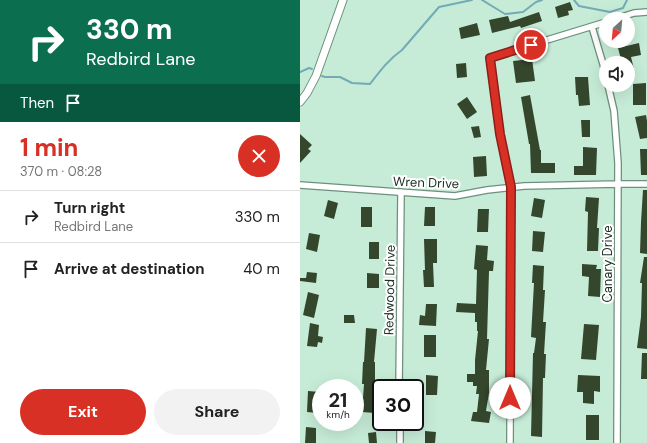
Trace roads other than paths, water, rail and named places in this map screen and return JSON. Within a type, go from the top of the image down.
[{"type":"street","points":[[300,102],[307,93],[316,76],[343,0]]},
{"type":"street","points":[[635,13],[647,12]]},
{"type":"street","points":[[510,443],[511,187],[500,134],[490,58],[599,24]]},
{"type":"street","points":[[592,27],[601,56]]},
{"type":"street","name":"Canary Drive","points":[[610,92],[614,111],[618,163],[617,443]]},
{"type":"street","name":"Wren Drive","points":[[300,185],[455,196],[511,187],[647,184]]},
{"type":"street","name":"Redwood Drive","points":[[400,379],[401,192]]},
{"type":"street","points":[[400,431],[400,443]]},
{"type":"waterway","points":[[322,76],[340,77],[352,83],[370,84],[439,7],[472,0]]},
{"type":"waterway","points":[[482,0],[505,14],[523,12],[536,2],[542,0]]},
{"type":"waterway","points":[[574,0],[579,6],[610,12],[623,8],[627,0]]},
{"type":"waterway","points":[[300,72],[309,68],[312,69]]}]
